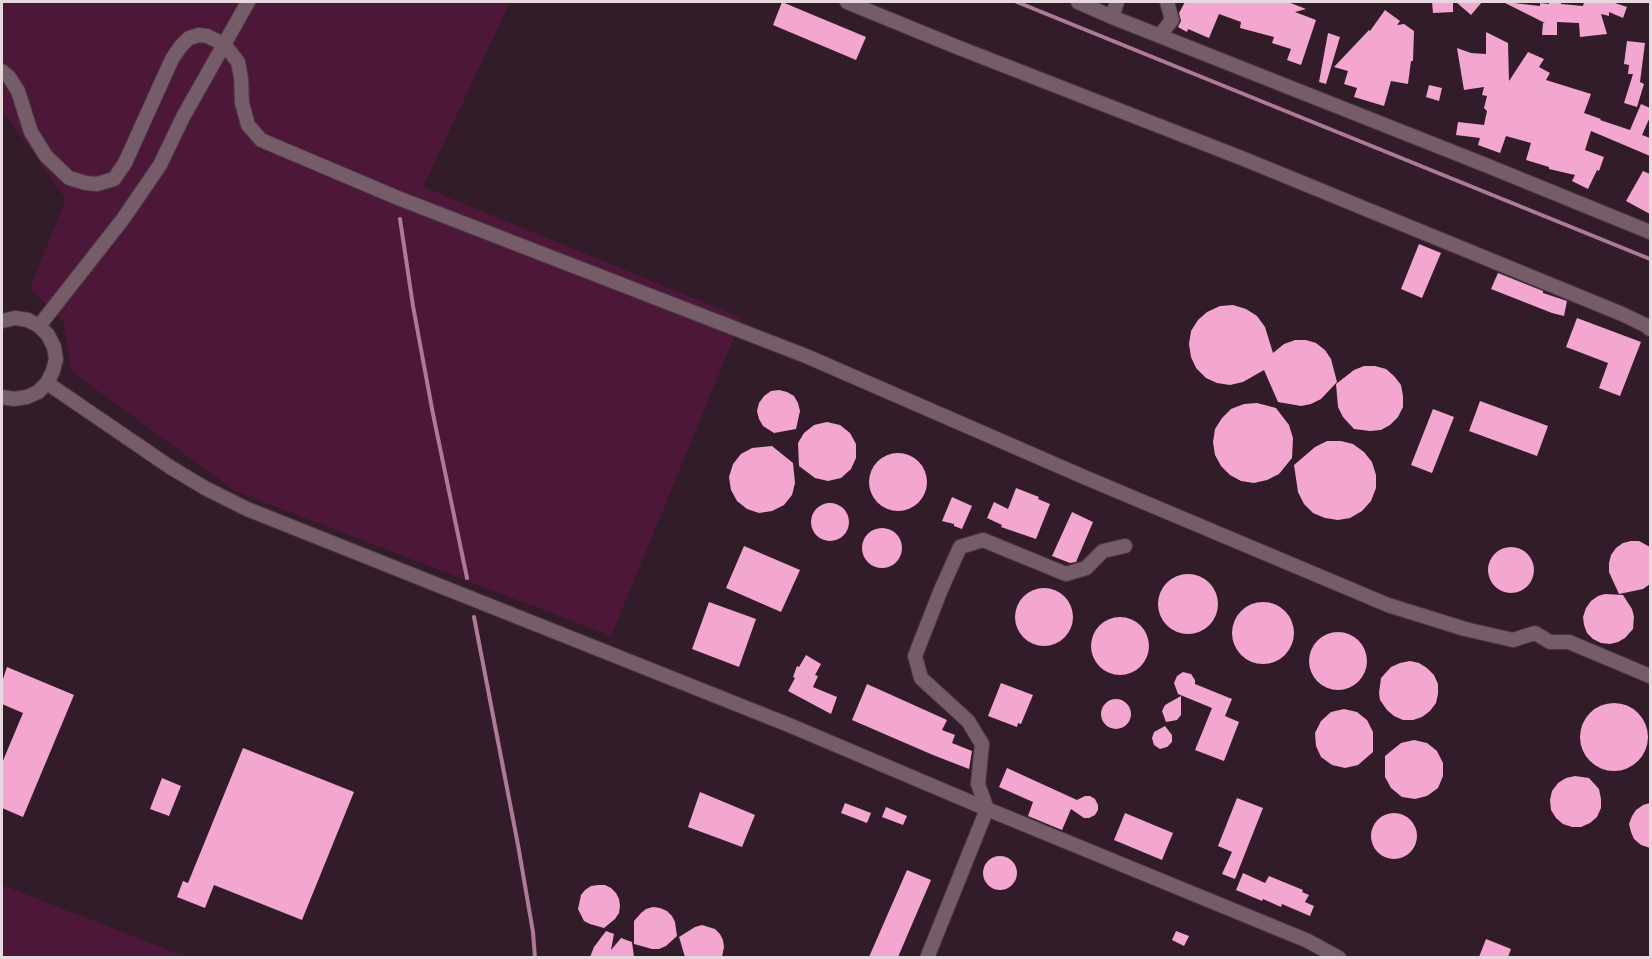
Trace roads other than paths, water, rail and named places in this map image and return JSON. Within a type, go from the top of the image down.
[{"type":"street","points":[[39,326],[123,219],[160,165],[183,117],[248,2]]},
{"type":"street","points":[[847,2],[1244,159],[1622,314],[1650,329]]},
{"type":"street","points":[[1078,2],[1650,232]]},
{"type":"street","points":[[1112,17],[1117,2]]},
{"type":"street","points":[[1160,35],[1172,20],[1167,2]]},
{"type":"street","points":[[2,71],[18,91],[39,147],[55,166],[69,177],[78,182],[97,184],[114,178],[125,163],[172,59],[181,46],[189,38],[199,35],[207,36],[224,44],[238,62],[242,103],[248,125],[261,140],[398,198],[806,356],[1388,605],[1465,629],[1513,640],[1535,633],[1550,642],[1569,642],[1650,676]]},
{"type":"street","points":[[2,321],[15,318],[28,320],[39,326],[48,335],[54,347],[56,359],[48,383],[38,392],[14,399],[2,397]]},
{"type":"street","points":[[48,383],[170,467],[246,509],[789,725],[1308,941],[1339,957]]},
{"type":"street","points":[[927,957],[987,809],[978,784],[982,744],[968,721],[921,678],[915,656],[960,547],[983,540],[1066,574],[1086,568],[1104,551],[1125,546]]},
{"type":"waterway","points":[[1017,2],[1650,259]]},
{"type":"waterway","points":[[400,219],[433,414],[467,578]]},
{"type":"waterway","points":[[474,617],[518,845],[533,932],[535,958]]}]
